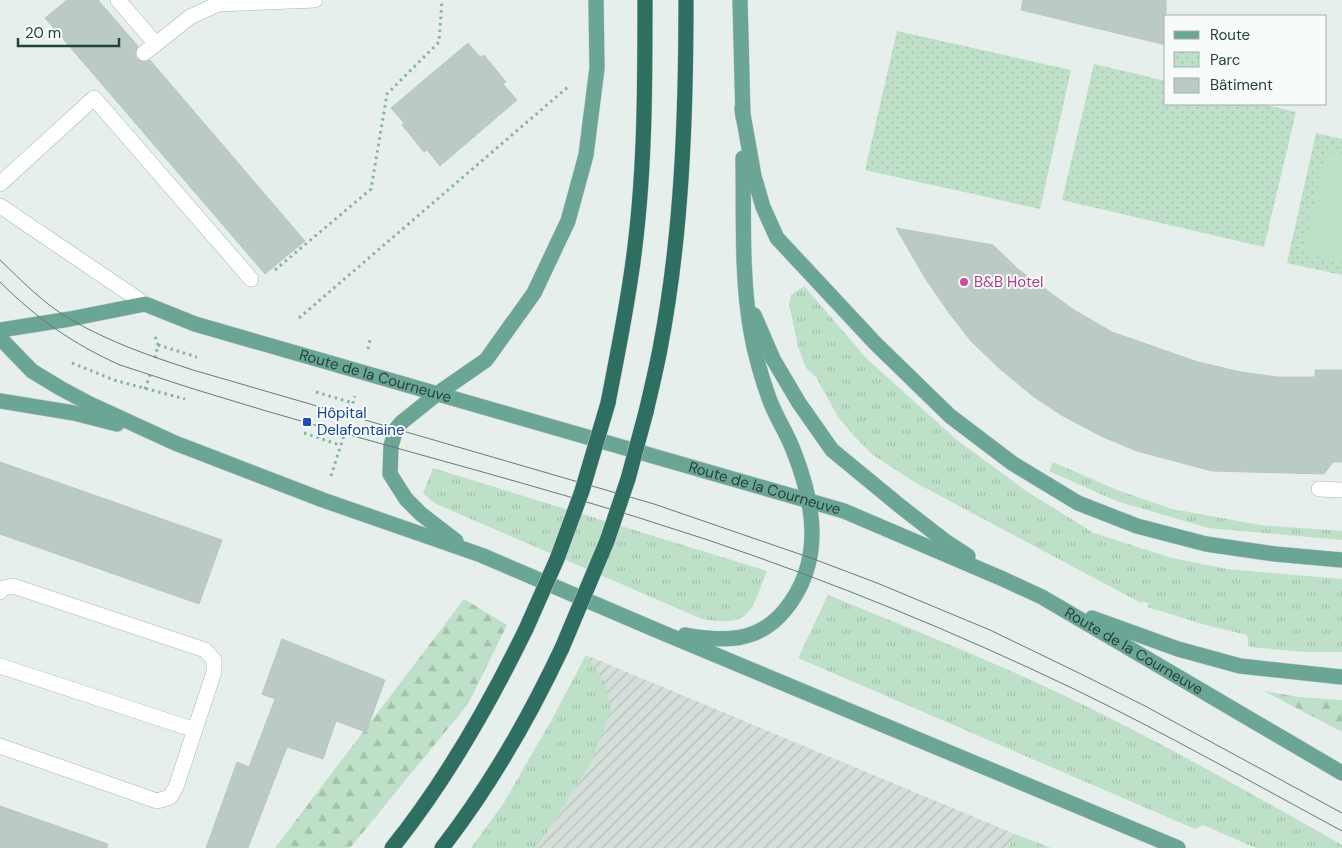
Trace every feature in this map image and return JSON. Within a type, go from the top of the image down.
[{"type":"highway","points":[[392,848],[442,782],[499,684],[526,629],[557,558],[582,491],[608,403],[628,298],[635,245],[643,132],[645,0]]},
{"type":"highway","points":[[442,848],[488,782],[544,686],[607,541],[628,479],[660,349],[678,217],[685,89],[686,0]]},
{"type":"main road","points":[[118,0],[156,44]]},
{"type":"main road","points":[[144,53],[190,17],[218,4],[315,0]]},
{"type":"main road","points":[[481,555],[451,539],[406,500],[390,474],[391,446],[396,429],[437,394],[486,360],[534,293],[568,221],[586,155],[597,68],[596,0]]},
{"type":"main road","points":[[656,630],[701,638],[739,639],[763,630],[780,616],[791,602],[806,575],[811,558],[810,501],[794,452],[770,402],[751,332],[747,300],[740,0]]},
{"type":"main road","points":[[0,184],[100,93],[251,279]]},
{"type":"main road","points":[[742,109],[762,207],[777,238],[875,343],[950,416],[1012,463],[1078,503],[1137,526],[1206,544],[1274,554],[1342,560]]},
{"type":"main road","points":[[0,206],[145,304]]},
{"type":"main road","points":[[747,300],[773,359],[798,403],[832,450],[945,541],[1003,579]]},
{"type":"main road","points":[[0,330],[70,319],[145,304]]},
{"type":"main road","name":"Route de la Courneuve","points":[[145,304],[194,324],[844,510],[1003,579],[1042,598],[1342,772]]},
{"type":"main road","points":[[0,338],[32,371],[60,388],[175,443]]},
{"type":"main road","points":[[0,401],[74,413],[119,425],[175,443],[323,500],[481,555],[1178,848]]},
{"type":"main road","points":[[1319,490],[1342,490]]},
{"type":"main road","points":[[0,592],[3,588],[13,586],[205,650],[214,660],[214,672],[176,787],[170,797],[157,801],[0,746]]},
{"type":"main road","points":[[1042,598],[1178,650],[1240,666],[1342,676]]},
{"type":"main road","points":[[0,666],[195,730]]},
{"type":"path","points":[[251,279],[256,286],[371,189],[387,94],[439,42],[442,0]]},
{"type":"path","points":[[300,318],[569,86]]},
{"type":"path","points":[[158,345],[197,356]]},
{"type":"path","points":[[146,389],[150,375]]},
{"type":"path","points":[[316,392],[353,403]]},
{"type":"path","points":[[323,500],[345,432]]},
{"type":"path","points":[[304,433],[340,445]]},
{"type":"shaded area","points":[[586,655],[1015,834],[1008,848],[537,848],[590,764],[604,681]]},
{"type":"green space","points":[[897,31],[1071,70],[1040,209],[865,170]]},
{"type":"green space","points":[[1094,64],[1164,81],[1164,105],[1266,105],[1296,112],[1264,247],[1062,200]]},
{"type":"green space","points":[[1316,133],[1342,139],[1342,275],[1287,263]]},
{"type":"green space","points":[[1326,151],[1342,155],[1342,262],[1303,253]]},
{"type":"green space","points":[[803,287],[867,359],[957,440],[1026,491],[1094,533],[1172,558],[1227,569],[1342,579],[1342,652],[1305,652],[1249,647],[1247,635],[1147,607],[1149,604],[1144,601],[1141,603],[916,483],[873,455],[838,417],[816,377],[806,368],[798,346],[789,304],[791,295]]},
{"type":"green space","points":[[1053,462],[1117,490],[1172,509],[1260,525],[1342,531],[1342,540],[1208,528],[1116,501],[1049,471]]},
{"type":"green space","points":[[433,468],[767,571],[757,597],[747,613],[731,621],[702,619],[434,503],[423,493]]},
{"type":"green space","points":[[828,595],[1055,691],[1179,754],[1342,845],[1342,848],[1256,848],[1203,825],[1195,829],[798,658]]},
{"type":"green space","points":[[464,599],[507,625],[468,704],[350,848],[275,848]]},
{"type":"green space","points":[[586,655],[604,681],[611,710],[590,764],[537,848],[471,848],[503,804],[551,721]]},
{"type":"green space","points":[[1264,691],[1298,697],[1342,700],[1342,732]]},
{"type":"green space","points":[[1015,834],[1051,848],[1008,848]]},
{"type":"building","points":[[67,0],[98,0],[138,46],[135,54],[137,59],[145,62],[150,60],[305,241],[265,274],[45,18]]},
{"type":"building","points":[[1023,0],[1166,0],[1164,45],[1021,10]]},
{"type":"building","points":[[468,43],[480,57],[484,55],[506,82],[503,84],[517,100],[440,166],[427,150],[424,152],[391,108]]},
{"type":"building","points":[[896,228],[993,245],[1018,269],[1074,310],[1112,332],[1198,362],[1241,372],[1277,377],[1315,377],[1315,370],[1342,370],[1342,462],[1333,462],[1324,474],[1212,471],[1137,451],[1103,437],[1063,416],[1034,397],[999,368],[971,341],[925,278]]},
{"type":"building","points":[[0,462],[222,540],[199,604],[0,534]]},
{"type":"building","points":[[282,639],[385,680],[366,732],[336,721],[323,759],[287,747],[248,848],[206,848],[237,762],[249,767],[275,699],[262,694]]},
{"type":"building","points":[[0,806],[108,844],[107,848],[0,848]]},
{"type":"tram line","points":[[0,260],[60,313],[100,335],[145,354],[193,370],[654,504],[811,558],[877,583],[990,630],[1081,674],[1145,706],[1342,813]]},
{"type":"tram line","points":[[0,282],[41,319],[86,348],[120,365],[266,411],[562,495],[708,540],[801,573],[893,609],[1074,689],[1342,831]]},
{"type":"place","name":"B&B Hotel","points":[[964,282]]},
{"type":"place","name":"Hôpital Delafontaine","points":[[307,422]]}]
